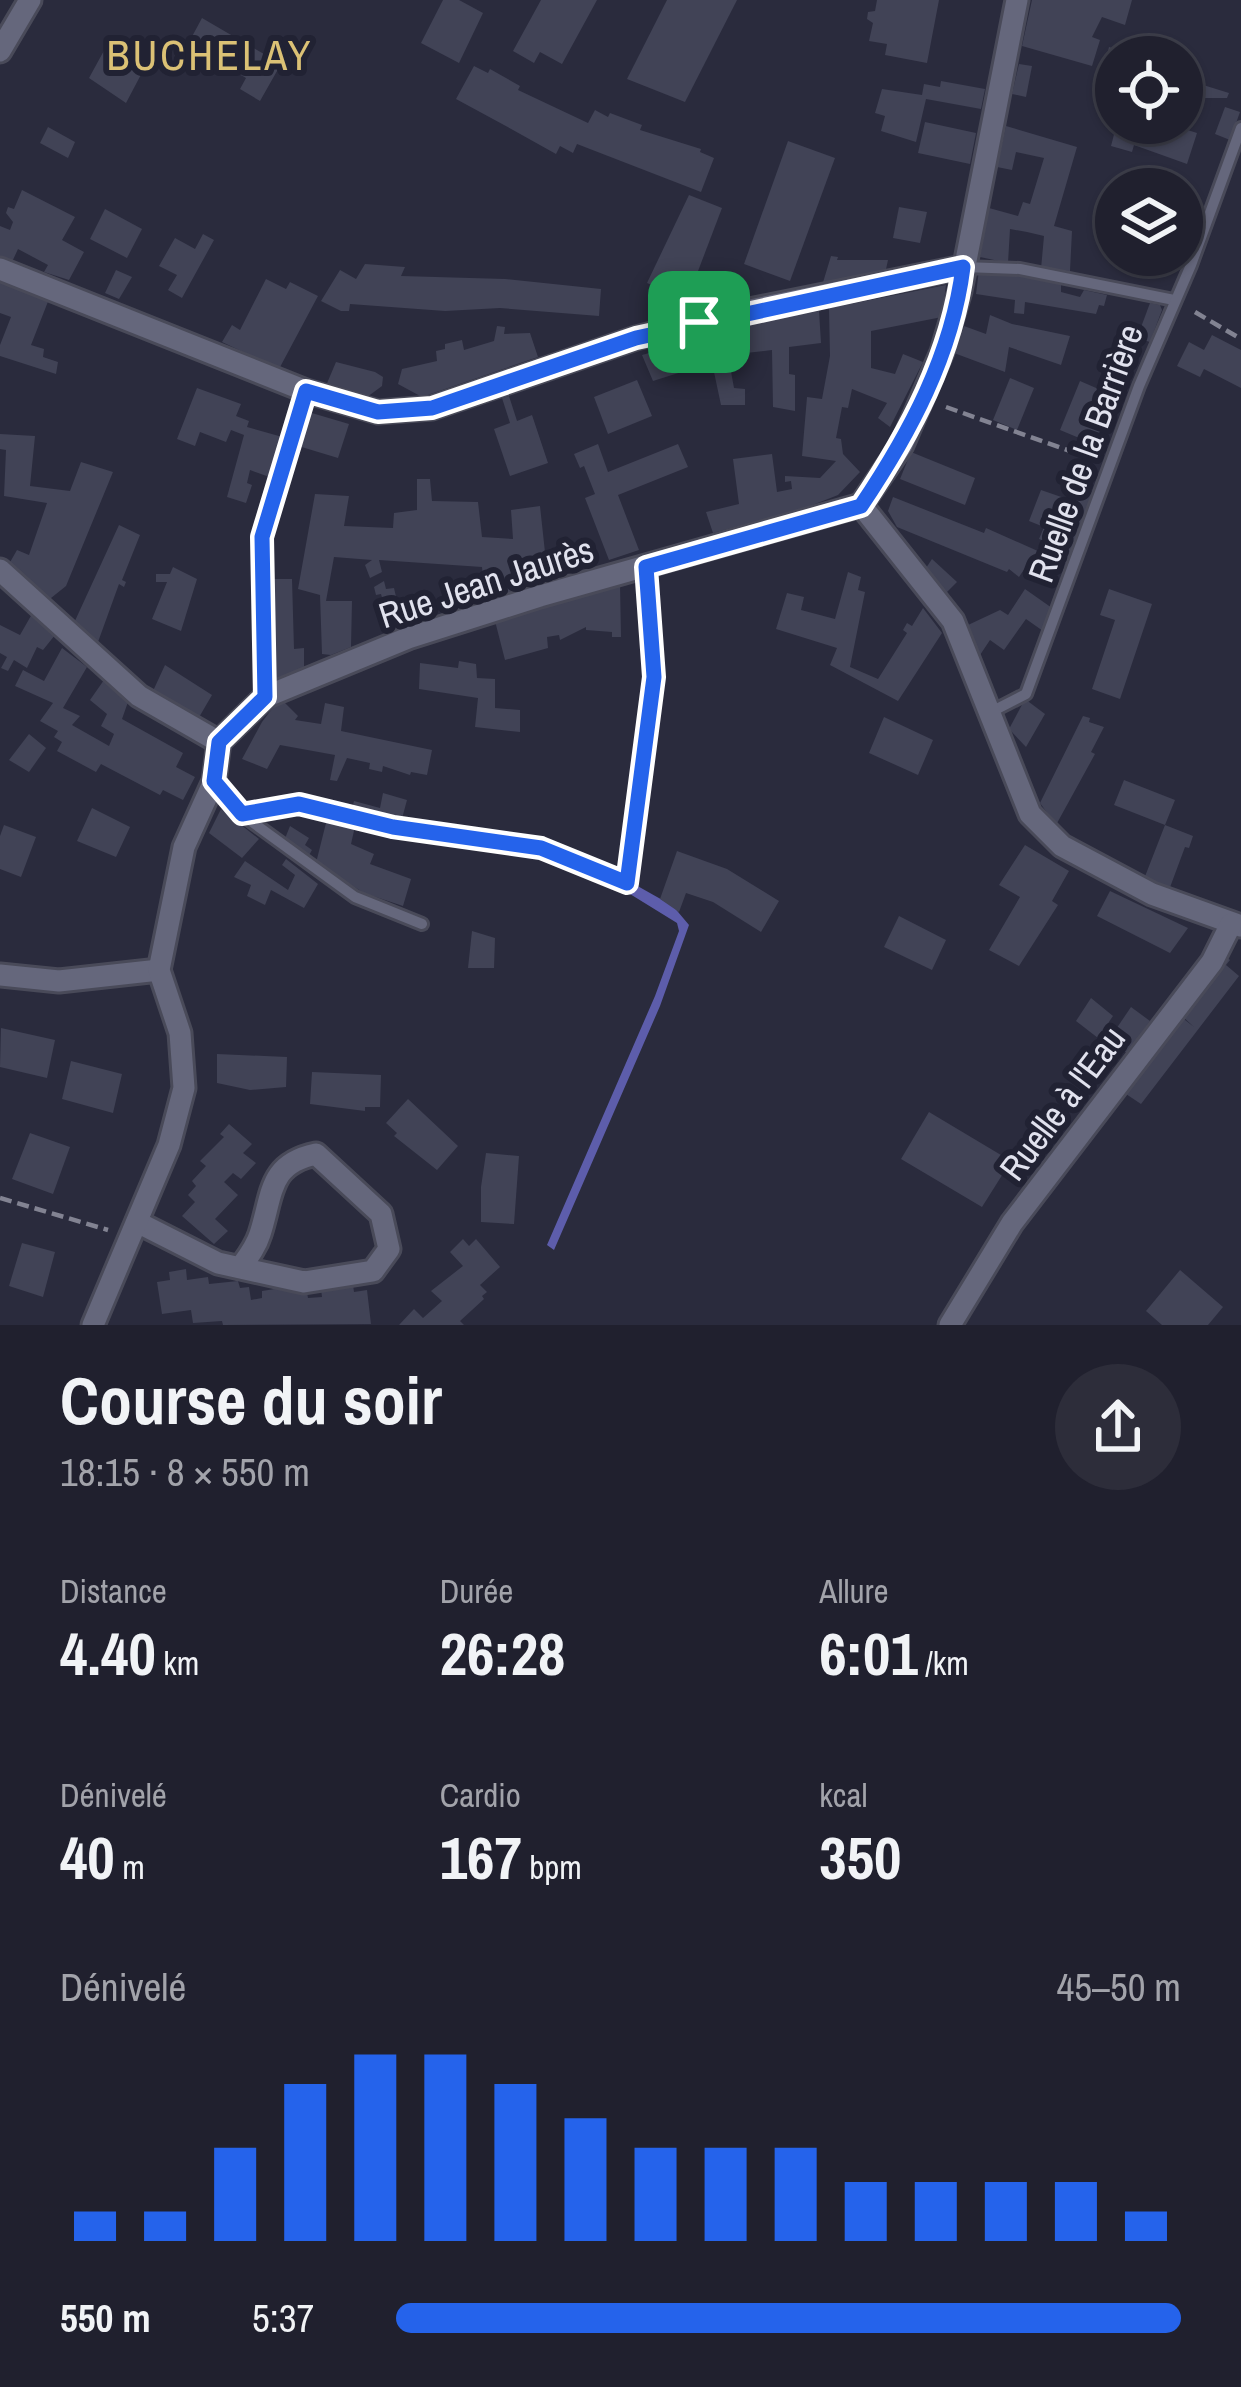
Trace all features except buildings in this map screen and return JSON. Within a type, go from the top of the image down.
[{"type":"street","points":[[0,51],[30,0]]},
{"type":"street","points":[[1017,0],[942,352],[902,445],[861,506],[953,621],[1030,814],[1062,846],[1152,894],[1236,925]]},
{"type":"street","points":[[0,269],[306,391],[378,412],[432,408],[636,338],[725,315],[963,267]]},
{"type":"street","name":"Rue Jean Jaurès","points":[[219,742],[265,697],[408,638],[861,506]]},
{"type":"street","points":[[0,570],[139,696],[219,742],[214,781],[184,847],[159,970],[180,1033],[184,1088],[169,1144],[93,1325]]},
{"type":"street","name":"Ruelle à l'Eau","points":[[950,1325],[1012,1223],[1236,925]]},
{"type":"street","points":[[0,975],[58,981],[159,970]]},
{"type":"street","points":[[134,1229],[218,1263],[304,1282],[373,1271],[389,1249],[381,1214],[316,1154],[291,1159],[274,1180],[258,1242],[241,1268]]},
{"type":"lane","name":"Ruelle de la Barrière","points":[[989,713],[1026,694],[1241,128]]},
{"type":"lane","points":[[963,267],[1020,269],[1174,300]]},
{"type":"lane","points":[[265,697],[261,550],[290,446]]},
{"type":"lane","points":[[214,781],[242,814],[355,897],[422,924]]},
{"type":"lane","points":[[242,814],[299,804],[393,827]]},
{"type":"path","points":[[1174,300],[1241,339]]},
{"type":"path","points":[[924,399],[1110,464]]},
{"type":"path","points":[[393,827],[541,848],[627,883],[654,677],[646,567]]},
{"type":"path","points":[[0,1198],[134,1229]]},
{"type":"shaded area","points":[[633,877],[634,884],[673,906],[689,925],[660,1006],[554,1250],[547,1245],[679,931],[677,923],[630,894]]},
{"type":"district","name":"BUCHELAY","points":[[210,55]]},
{"type":"route","points":[[963,267],[942,352],[924,399],[902,445],[861,506],[646,567],[654,677],[627,883],[541,848],[393,827],[299,804],[242,814],[214,781],[219,742],[265,697],[262,537],[306,391],[378,412],[432,408],[636,338],[699,322],[963,267]]}]
